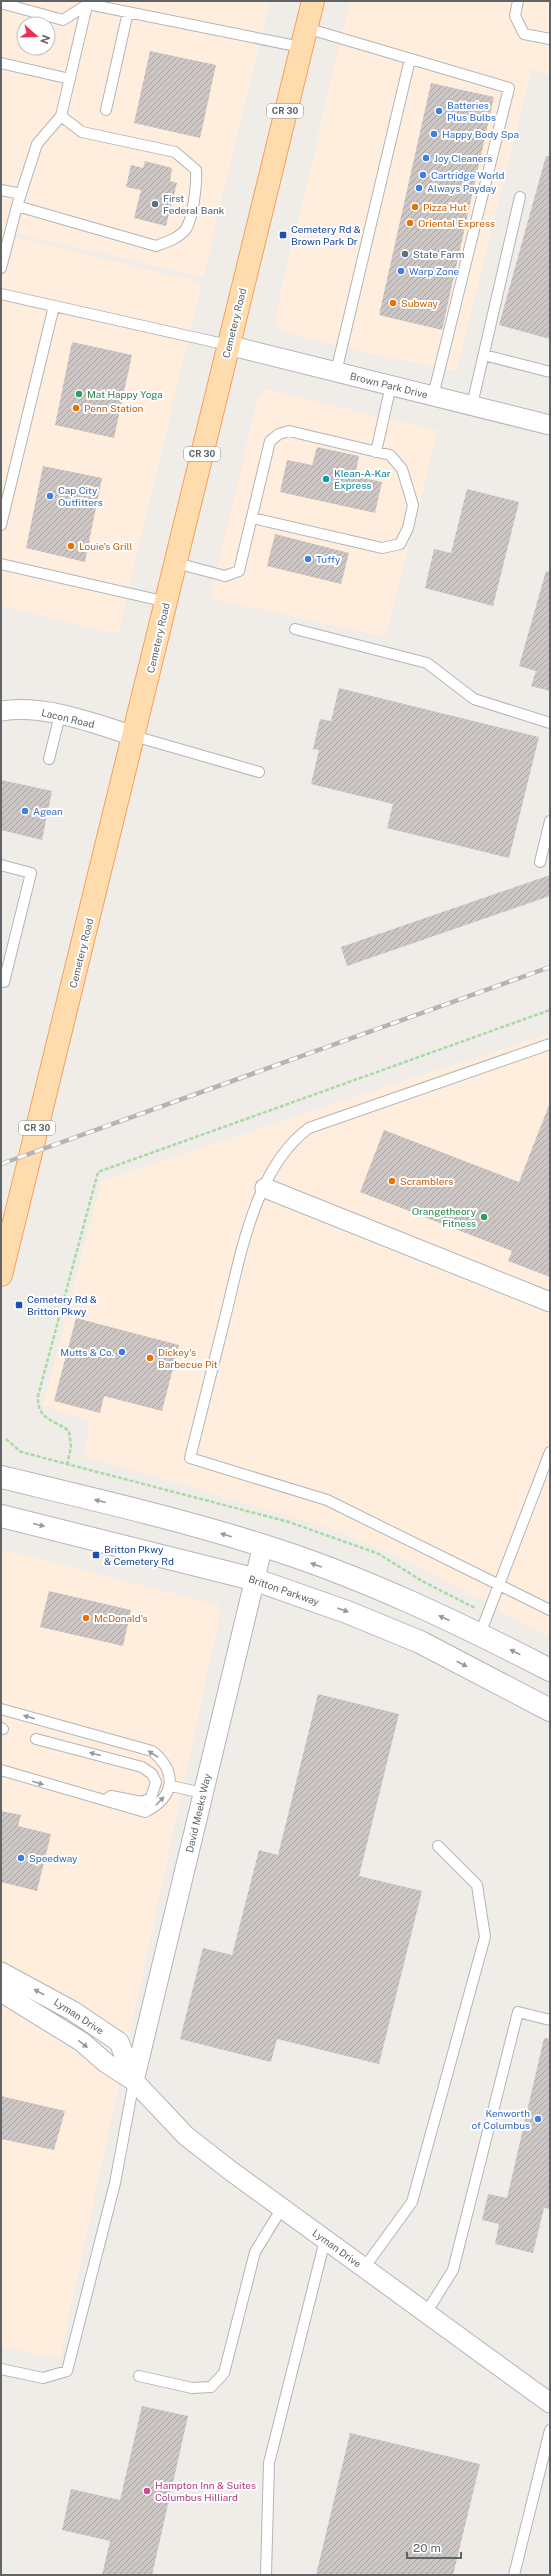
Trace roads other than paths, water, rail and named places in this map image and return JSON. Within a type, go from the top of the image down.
[{"type":"main road","name":"Cemetery Road","points":[[1,1275],[313,1]]},
{"type":"main road","points":[[1,1477],[166,1517],[263,1546],[366,1584],[480,1634],[550,1670]]},
{"type":"main road","name":"Britton Parkway","points":[[1,1516],[253,1579],[347,1612],[420,1642],[550,1710]]},
{"type":"street","name":"Brown Park Drive","points":[[228,345],[550,425]]},
{"type":"street","name":"Lacon Road","points":[[1,711],[32,710],[60,715],[134,736]]},
{"type":"street","points":[[265,1188],[550,1302]]},
{"type":"street","name":"David Meeks Way","points":[[134,2081],[253,1579],[263,1546]]},
{"type":"street","name":"Lyman Drive","points":[[1,1972],[73,2011],[119,2042],[134,2081]]},
{"type":"street","name":"Lyman Drive","points":[[1,1992],[82,2042],[106,2063],[134,2081],[186,2136],[325,2240],[550,2403]]},
{"type":"lane","points":[[518,1],[515,16],[524,34],[550,39]]},
{"type":"lane","points":[[1,268],[17,206],[37,144],[61,116],[88,2]]},
{"type":"lane","points":[[1,3],[63,20],[88,2],[128,12],[303,38],[410,59],[509,88],[433,396]]},
{"type":"lane","points":[[106,110],[128,12]]},
{"type":"lane","points":[[336,372],[410,59]]},
{"type":"lane","points":[[1,63],[70,80]]},
{"type":"lane","points":[[17,206],[156,246],[172,240],[186,228],[197,187],[196,170],[175,152],[82,132],[61,116]]},
{"type":"lane","points":[[1,190],[21,194]]},
{"type":"lane","points":[[472,406],[520,197]]},
{"type":"lane","points":[[1,294],[228,345]]},
{"type":"lane","points":[[1,525],[54,306]]},
{"type":"lane","points":[[484,355],[550,372]]},
{"type":"lane","points":[[376,452],[391,386]]},
{"type":"lane","points":[[176,563],[225,576],[239,570],[270,441],[279,434],[289,431],[390,455],[402,469],[413,505],[408,528],[400,544],[382,548],[252,518]]},
{"type":"lane","points":[[1,564],[167,602]]},
{"type":"lane","points":[[295,629],[427,663],[474,699],[550,723]]},
{"type":"lane","points":[[50,759],[60,715]]},
{"type":"lane","points":[[134,736],[259,772]]},
{"type":"lane","points":[[540,862],[550,821]]},
{"type":"lane","points":[[1,865],[31,873],[4,982]]},
{"type":"lane","points":[[550,1044],[309,1128],[293,1140],[279,1159],[248,1227],[190,1458],[327,1500],[550,1610]]},
{"type":"lane","points":[[480,1634],[550,1452]]},
{"type":"lane","points":[[1,1710],[152,1751],[162,1760],[168,1770],[170,1786],[163,1799],[145,1812],[1,1770]]},
{"type":"lane","points":[[36,1739],[142,1767],[152,1774],[156,1782],[151,1798],[142,1802],[111,1796],[104,1801]]},
{"type":"lane","points":[[170,1786],[203,1793]]},
{"type":"lane","points":[[364,2268],[412,2202],[485,1937],[477,1885],[438,1846]]},
{"type":"lane","points":[[426,2313],[453,2270],[518,2012],[550,2020]]},
{"type":"lane","points":[[1,2369],[43,2378],[67,2371],[115,2183],[134,2081]]},
{"type":"lane","points":[[139,2376],[192,2388],[211,2387],[224,2373],[255,2252],[282,2208]]},
{"type":"lane","points":[[266,2575],[269,2463],[325,2240]]},
{"type":"lane","points":[[514,2575],[550,2430]]},
{"type":"railway","points":[[1,1164],[550,967]]},
{"type":"place","name":"Batteries Plus Bulbs","points":[[439,111]]},
{"type":"place","name":"Happy Body Spa","points":[[434,134]]},
{"type":"place","name":"Joy Cleaners","points":[[426,158]]},
{"type":"place","name":"Cartridge World","points":[[423,175]]},
{"type":"place","name":"Always Payday","points":[[419,188]]},
{"type":"place","name":"First Federal Bank","points":[[155,204]]},
{"type":"place","name":"Pizza Hut","points":[[415,207]]},
{"type":"place","name":"Oriental Express","points":[[410,223]]},
{"type":"place","name":"Cemetery Rd & Brown Park Dr","points":[[283,235]]},
{"type":"place","name":"State Farm","points":[[405,254]]},
{"type":"place","name":"Warp Zone","points":[[401,271]]},
{"type":"place","name":"Subway","points":[[393,303]]},
{"type":"place","name":"Mat Happy Yoga","points":[[79,394]]},
{"type":"place","name":"Penn Station","points":[[76,408]]},
{"type":"place","name":"Klean-A-Kar Express","points":[[326,479]]},
{"type":"place","name":"Cap City Outfitters","points":[[50,496]]},
{"type":"place","name":"Louie's Grill","points":[[71,546]]},
{"type":"place","name":"Tuffy","points":[[308,559]]},
{"type":"place","name":"Agean","points":[[25,811]]},
{"type":"place","name":"Scramblers","points":[[392,1181]]},
{"type":"place","name":"Orangetheory Fitness","points":[[484,1217]]},
{"type":"place","name":"Cemetery Rd & Britton Pkwy","points":[[19,1305]]},
{"type":"place","name":"Mutts & Co.","points":[[122,1352]]},
{"type":"place","name":"Dickey's Barbecue Pit","points":[[150,1358]]},
{"type":"place","name":"Britton Pkwy & Cemetery Rd","points":[[96,1555]]},
{"type":"place","name":"McDonald's","points":[[86,1618]]},
{"type":"place","name":"Speedway","points":[[21,1858]]},
{"type":"place","name":"Kenworth of Columbus","points":[[538,2119]]},
{"type":"place","name":"Hampton Inn & Suites Columbus Hilliard","points":[[147,2491]]}]
